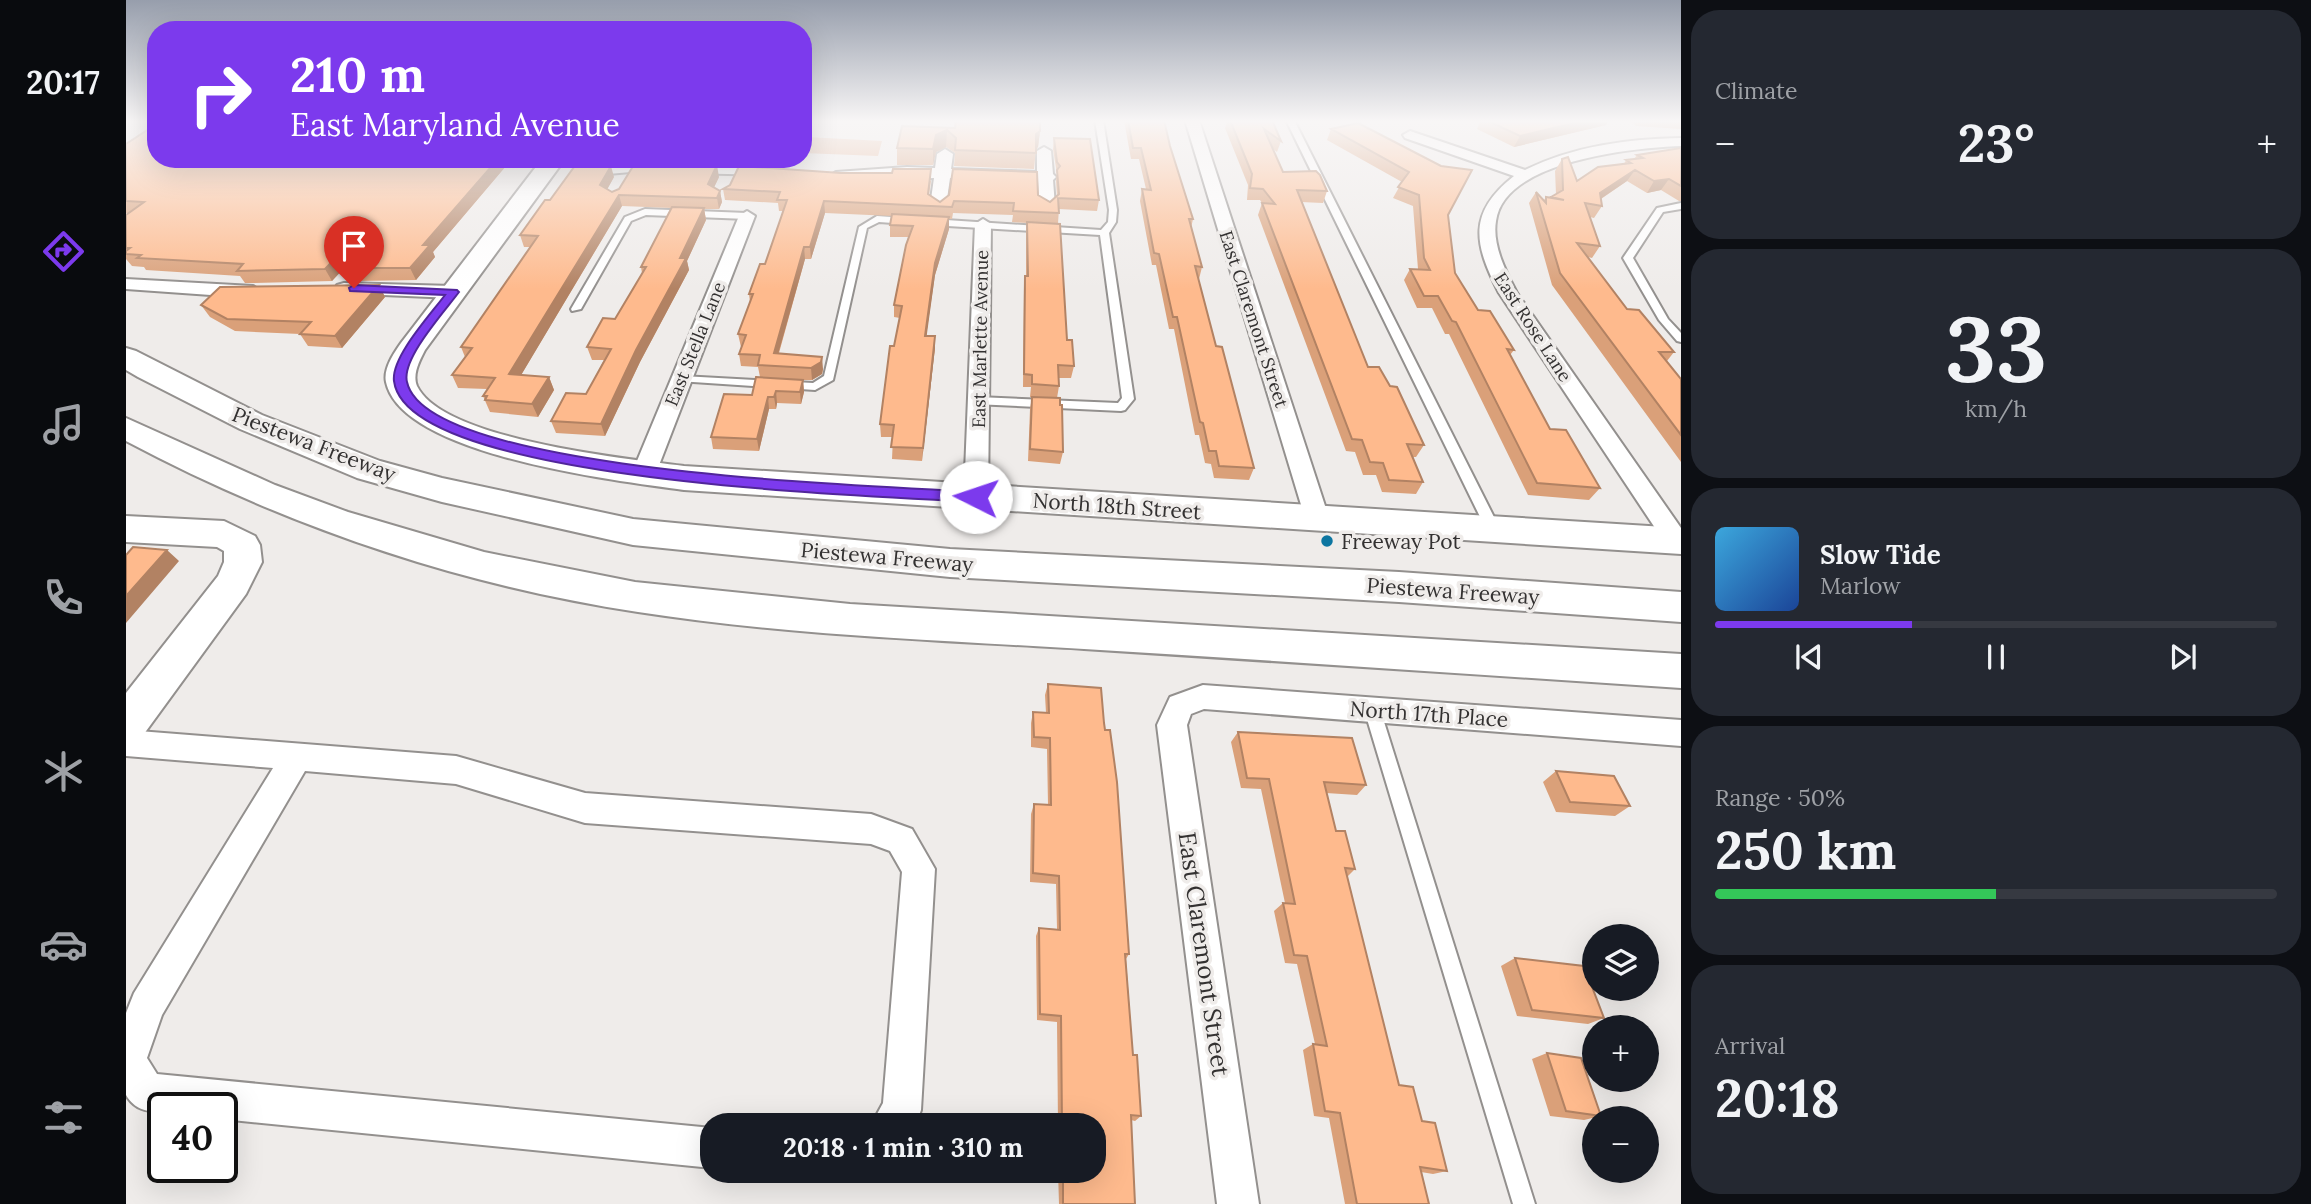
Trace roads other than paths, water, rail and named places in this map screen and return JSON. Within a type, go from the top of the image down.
[{"type":"main road","points":[[450,296],[541,176]]},
{"type":"main road","name":"North 18th Street","points":[[450,296],[405,360],[400,371],[400,383],[404,392],[418,410],[472,435],[561,460],[644,473],[976,497],[1679,540]]},
{"type":"main road","name":"Piestewa Freeway","points":[[126,357],[251,422],[369,470],[442,490],[633,532],[950,563],[1399,587],[1681,607]]},
{"type":"main road","points":[[126,428],[186,462],[324,518],[471,563],[585,587],[708,607],[926,624],[1681,671]]},
{"type":"main road","points":[[126,529],[224,534],[242,545],[243,562],[233,584],[126,725]]},
{"type":"main road","points":[[1399,587],[1519,575],[1681,580]]},
{"type":"main road","points":[[1445,656],[1581,680],[1681,692]]},
{"type":"street","points":[[620,186],[626,176]]},
{"type":"street","points":[[725,187],[730,176]]},
{"type":"street","points":[[938,206],[943,176]]},
{"type":"street","points":[[1008,176],[1029,191],[1047,192],[1046,176]]},
{"type":"street","name":"East Claremont Street","points":[[1210,176],[1317,518]]},
{"type":"street","name":"East Rose Lane","points":[[1528,176],[1505,191],[1488,213],[1488,241],[1493,263],[1508,293],[1679,540]]},
{"type":"street","name":"East Stella Lane","points":[[644,473],[747,216]]},
{"type":"street","name":"East Marlette Avenue","points":[[976,497],[983,224]]},
{"type":"street","points":[[333,289],[356,270]]},
{"type":"street","points":[[126,284],[267,291]]},
{"type":"street","points":[[333,289],[450,296]]},
{"type":"street","name":"North 17th Place","points":[[1180,706],[1203,696],[1681,733]]},
{"type":"street","name":"East Claremont Street","points":[[1180,706],[1172,725],[1238,1204]]},
{"type":"street","points":[[126,743],[456,770],[585,808],[871,829],[901,840],[919,869],[900,1113]]},
{"type":"street","points":[[297,757],[147,1006],[127,1061],[146,1092],[700,1147]]},
{"type":"lane","points":[[978,401],[1121,407],[1128,399],[1104,233],[1112,222],[1114,210],[1108,176]]},
{"type":"lane","points":[[1318,176],[1493,529]]},
{"type":"lane","points":[[1681,206],[1660,210],[1628,258],[1664,320],[1681,340]]},
{"type":"lane","points":[[576,309],[628,219],[645,212],[747,216]]},
{"type":"lane","points":[[682,379],[815,387],[829,378],[863,227],[877,219],[1104,233]]},
{"type":"lane","points":[[1372,709],[1524,1204]]},
{"type":"place","name":"Freeway Pot","points":[[1327,541]]}]
